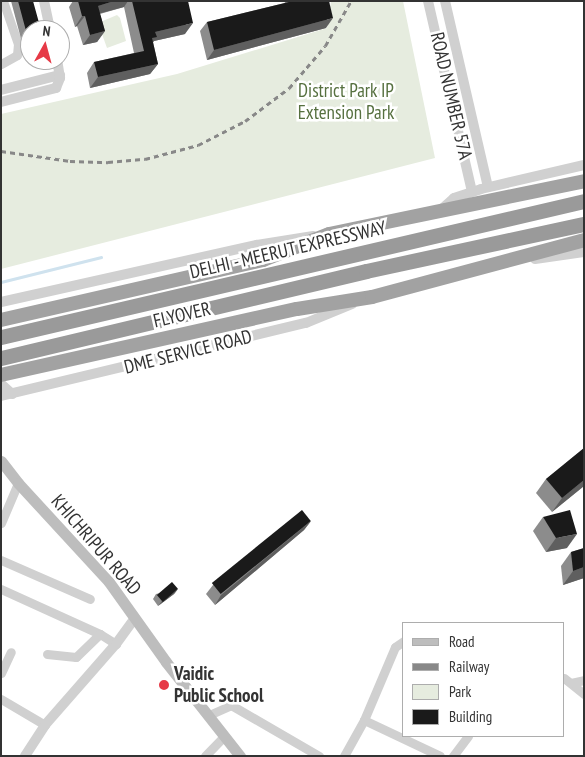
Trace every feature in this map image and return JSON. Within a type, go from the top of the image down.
[{"type":"highway","name":"FLYOVER","points":[[1,320],[263,260],[329,234],[443,208],[584,181]]},
{"type":"highway","name":"DELHI - MEERUT EXPRESSWAY","points":[[1,338],[584,201]]},
{"type":"highway","name":"DELHI - MEERUT EXPRESSWAY","points":[[1,358],[366,271],[584,224]]},
{"type":"highway","name":"FLYOVER","points":[[1,376],[297,309],[372,297],[509,262],[584,240]]},
{"type":"main road","name":"KHICHRIPUR ROAD","points":[[1,461],[16,481],[109,582],[240,756]]},
{"type":"main road","name":"KHICHRIPUR ROAD","points":[[1,472],[16,481]]},
{"type":"street","points":[[1,64],[17,55],[18,44],[3,1]]},
{"type":"street","points":[[44,1],[48,20]]},
{"type":"street","name":"ROAD NUMBER 57A","points":[[428,1],[472,191]]},
{"type":"street","name":"ROAD NUMBER 57A","points":[[445,1],[488,187]]},
{"type":"street","points":[[1,102],[56,88],[60,75],[59,70]]},
{"type":"street","points":[[1,90],[60,75]]},
{"type":"street","points":[[443,208],[454,198],[472,191],[584,165]]},
{"type":"street","points":[[1,302],[257,245],[329,234]]},
{"type":"street","points":[[509,262],[584,252]]},
{"type":"street","name":"DME SERVICE ROAD","points":[[1,396],[306,323],[372,297]]},
{"type":"street","points":[[1,384],[12,394]]},
{"type":"street","points":[[1,523],[16,481]]},
{"type":"street","points":[[1,560],[90,599]]},
{"type":"street","points":[[1,589],[100,634],[116,644]]},
{"type":"street","points":[[25,756],[45,725],[116,644],[135,618]]},
{"type":"street","points":[[47,654],[76,657],[100,634]]},
{"type":"street","points":[[344,756],[364,720],[395,647],[402,642]]},
{"type":"street","points":[[1,672],[11,652]]},
{"type":"street","points":[[567,681],[584,680]]},
{"type":"street","points":[[567,681],[584,694]]},
{"type":"street","points":[[1,698],[45,725]]},
{"type":"street","points":[[209,715],[228,705],[236,707],[319,756]]},
{"type":"street","points":[[364,720],[440,756]]},
{"type":"street","points":[[205,756],[224,736]]},
{"type":"street","points":[[453,756],[467,737]]},
{"type":"green space","name":"District Park IP Extension Park","points":[[331,1],[403,1],[435,158],[1,269],[1,114],[177,74],[327,28]]},
{"type":"green space","points":[[117,15],[120,18],[126,41],[107,48],[98,23]]},
{"type":"building","points":[[18,1],[33,1],[38,20],[23,20]]},
{"type":"building","points":[[78,1],[114,1],[98,6],[105,31],[90,35],[85,16],[82,16]]},
{"type":"building","points":[[132,1],[188,1],[193,23],[155,32],[157,37],[152,38],[158,64],[98,77],[94,62],[144,51]]},
{"type":"building","points":[[293,1],[329,1],[333,18],[214,50],[207,22]]},
{"type":"building","points":[[584,448],[584,480],[562,498],[546,479]]},
{"type":"building","points":[[302,510],[311,521],[221,594],[212,583]]},
{"type":"building","points":[[570,510],[577,534],[556,538],[543,517]]},
{"type":"building","points":[[584,548],[584,567],[573,571],[571,552]]},
{"type":"building","points":[[172,582],[178,589],[163,602],[157,595]]},
{"type":"waterway","points":[[1,282],[101,257]]},
{"type":"railway","points":[[1,151],[70,161],[108,162],[145,159],[198,145],[245,121],[289,88],[325,46],[351,1]]},
{"type":"place","name":"Vaidic Public School","points":[[164,685]]}]
